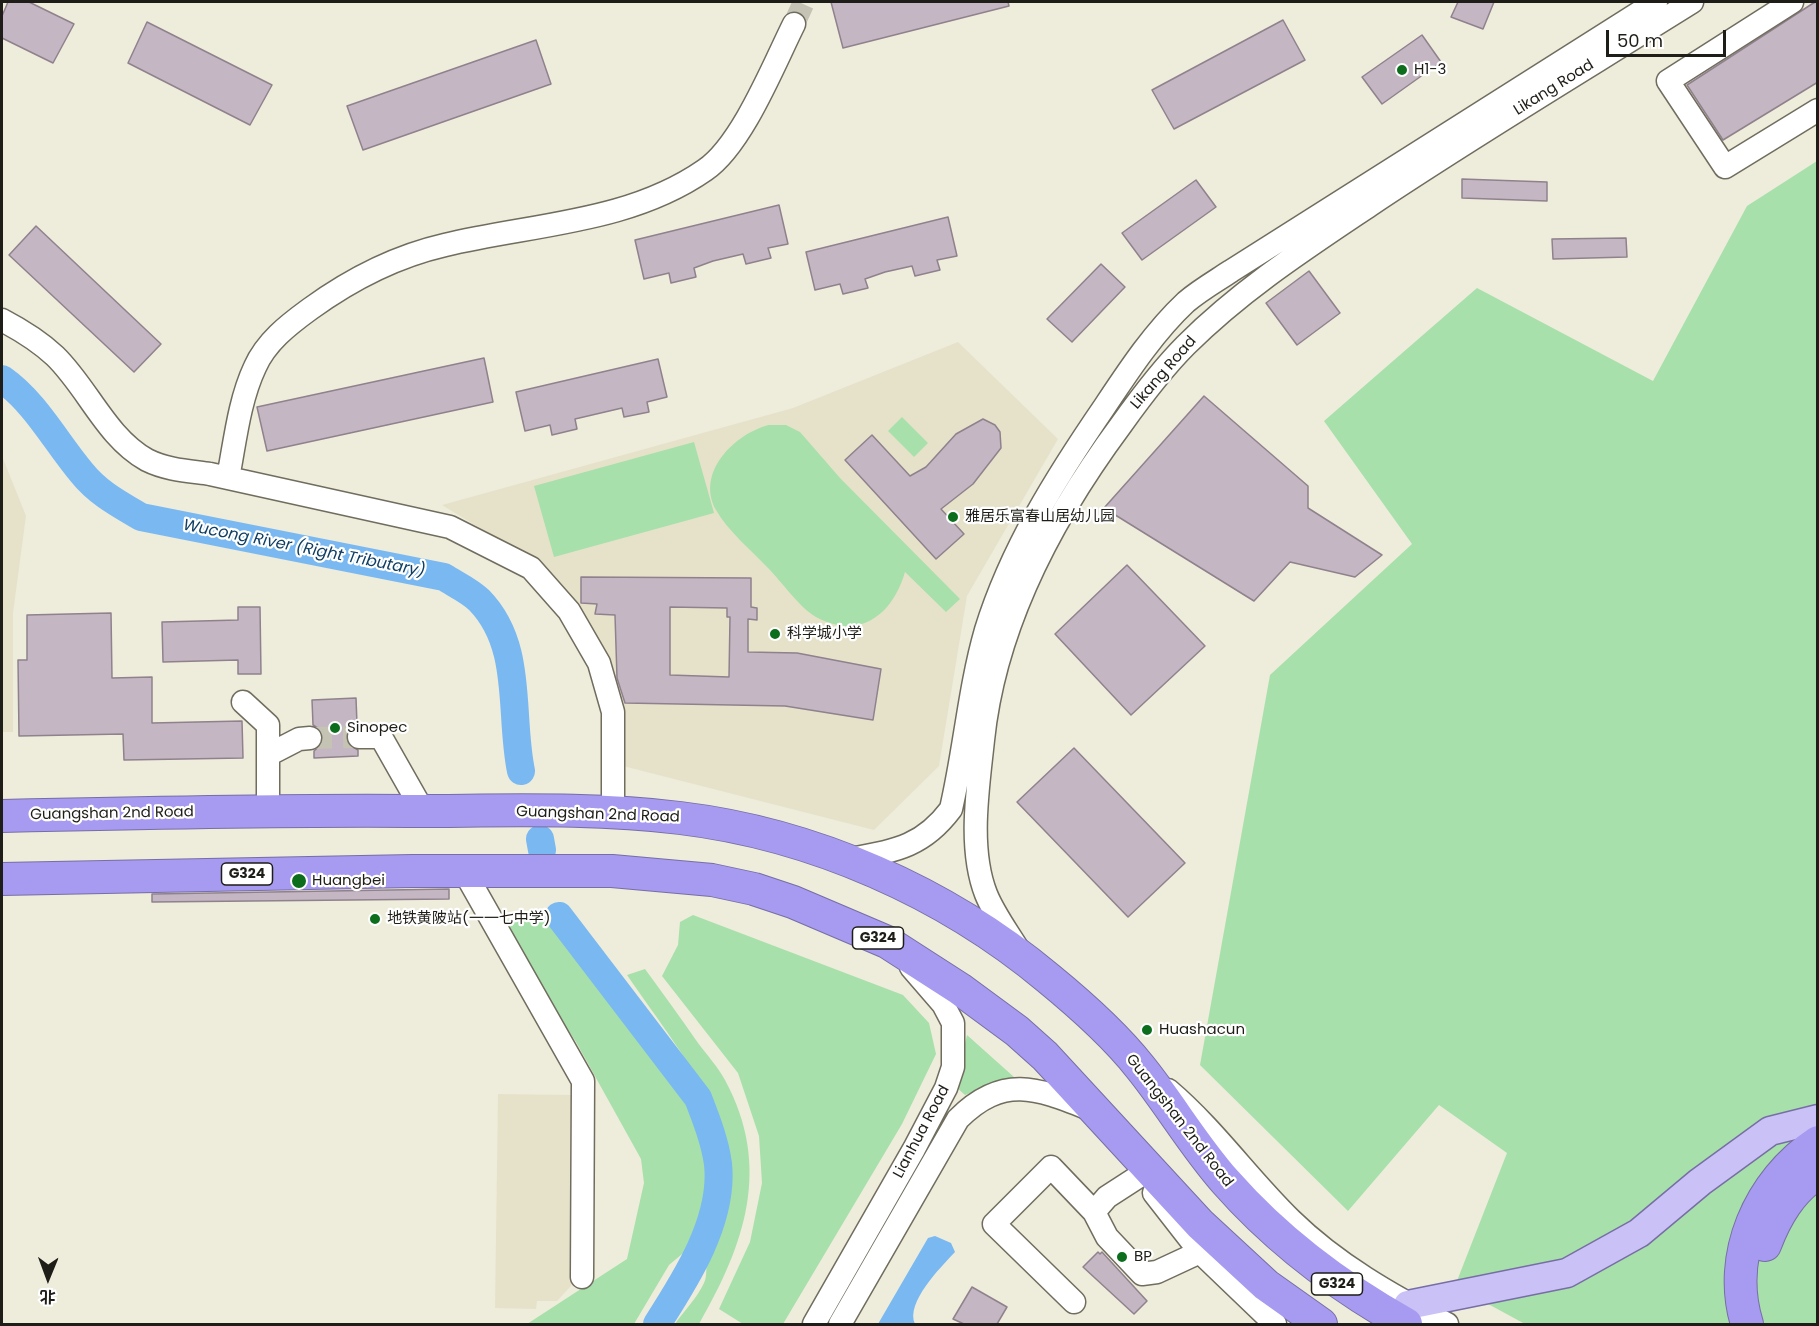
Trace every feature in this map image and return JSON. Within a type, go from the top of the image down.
[{"type":"highway","name":"Guangshan 2nd Road","points":[[2,816],[268,810],[600,813],[682,818],[722,824],[802,844],[845,860],[935,901],[976,925],[1026,961],[1077,1002],[1139,1066],[1203,1155],[1275,1233],[1350,1292],[1407,1315]]},
{"type":"highway","name":"G324","points":[[2,879],[612,871],[712,880],[754,889],[793,902],[887,942],[960,989],[1017,1031],[1045,1056],[1093,1110],[1176,1195],[1200,1224],[1266,1284],[1321,1324]]},
{"type":"highway","points":[[1747,1324],[1741,1305],[1738,1280],[1756,1214],[1767,1190],[1783,1170],[1818,1142]]},
{"type":"highway","points":[[1768,1324],[1760,1299],[1761,1256],[1776,1216],[1803,1182],[1818,1173]]},
{"type":"main road","points":[[1407,1315],[1567,1273],[1639,1233],[1700,1182],[1770,1131],[1818,1119]]},
{"type":"street","name":"Likang Road","points":[[845,860],[904,847],[924,838],[939,825],[951,808],[975,670],[987,629],[1014,558],[1059,475],[1120,382],[1168,321],[1187,302],[1231,271],[1656,2]]},
{"type":"street","name":"Likang Road","points":[[1026,961],[999,920],[980,874],[977,802],[986,714],[998,660],[1027,582],[1067,503],[1105,447],[1134,407],[1185,346],[1279,267],[1412,177],[1692,2]]},
{"type":"street","points":[[1780,4],[1668,81],[1725,167],[1818,110]]},
{"type":"street","points":[[228,478],[240,417],[255,367],[281,330],[324,298],[374,270],[444,245],[540,228],[644,202],[707,170],[737,136],[795,24]]},
{"type":"street","points":[[2,320],[28,334],[57,358],[122,439],[148,460],[173,469],[228,478],[450,526],[531,568],[569,611],[599,663],[613,712],[600,813]]},
{"type":"street","points":[[243,702],[268,725],[268,810]]},
{"type":"street","points":[[359,737],[381,737],[423,811]]},
{"type":"street","points":[[268,755],[299,739],[310,738]]},
{"type":"street","points":[[478,871],[583,1081],[582,1277]]},
{"type":"street","name":"Lianhua Road","points":[[814,1324],[914,1149],[946,1088],[953,1067],[953,1023],[943,1004],[887,942]]},
{"type":"street","points":[[1139,1066],[1199,1116],[1292,1222],[1357,1272],[1407,1315],[1447,1324]]},
{"type":"street","name":"Lianhua Road","points":[[840,1324],[958,1119],[974,1102],[996,1092],[1018,1087],[1037,1089],[1093,1110]]},
{"type":"street","points":[[1093,1110],[1200,1252],[1275,1324]]},
{"type":"street","points":[[1074,1302],[994,1224],[1051,1167],[1094,1212],[1107,1237],[1142,1274],[1156,1272],[1200,1252]]},
{"type":"street","points":[[1094,1212],[1107,1197],[1141,1175]]},
{"type":"shaded area","name":"科学城小学","points":[[958,342],[1058,439],[967,596],[939,766],[874,830],[619,765],[614,695],[535,562],[442,505],[793,408]]},
{"type":"shaded area","points":[[2,456],[26,516],[13,613],[13,732],[2,732]]},
{"type":"shaded area","points":[[498,1094],[573,1095],[571,1286],[557,1301],[537,1301],[536,1309],[495,1308]]},
{"type":"green space","points":[[1817,161],[1817,1324],[1525,1324],[1455,1286],[1507,1153],[1439,1105],[1348,1211],[1200,1065],[1270,675],[1412,544],[1324,421],[1477,288],[1653,381],[1747,206]]},
{"type":"green space","points":[[902,417],[928,443],[914,457],[888,431]]},
{"type":"green space","points":[[769,425],[786,425],[800,432],[840,478],[960,599],[946,612],[905,572],[892,600],[873,619],[847,626],[832,624],[810,613],[727,525],[716,510],[711,496],[711,482],[722,456],[744,436]]},
{"type":"green space","points":[[694,442],[714,513],[554,557],[534,486]]},
{"type":"green space","points":[[693,915],[903,995],[929,1023],[936,1054],[902,1124],[783,1324],[743,1324],[719,1309],[750,1242],[762,1183],[759,1136],[738,1073],[662,976],[678,945],[680,922]]},
{"type":"green space","points":[[553,919],[696,1111],[710,1166],[707,1207],[700,1227],[688,1249],[669,1265],[634,1324],[527,1324],[627,1259],[644,1183],[641,1159],[576,1042],[524,963],[504,920]]},
{"type":"green space","points":[[645,969],[725,1080],[739,1112],[747,1144],[750,1174],[747,1205],[740,1235],[729,1264],[699,1324],[675,1324],[698,1294],[705,1280],[707,1259],[722,1204],[724,1150],[715,1114],[697,1078],[627,975]]},
{"type":"green space","points":[[967,1035],[1014,1077],[965,1095],[955,1086]]},
{"type":"water","points":[[935,1236],[951,1243],[955,1252],[920,1296],[913,1315],[915,1324],[878,1324],[928,1238]]},
{"type":"building","points":[[8,2],[29,2],[74,24],[53,63],[2,38],[2,16]]},
{"type":"building","points":[[831,2],[1008,2],[1009,6],[843,48]]},
{"type":"building","points":[[1458,2],[1494,2],[1483,29],[1451,17]]},
{"type":"building","points":[[1818,2],[1818,82],[1723,140],[1687,85]]},
{"type":"building","points":[[1283,20],[1305,60],[1174,129],[1152,90]]},
{"type":"building","points":[[147,22],[272,85],[250,125],[128,63]]},
{"type":"building","name":"H1-3","points":[[1422,35],[1441,62],[1382,104],[1362,77]]},
{"type":"building","points":[[536,40],[551,84],[363,150],[347,106]]},
{"type":"building","points":[[1462,179],[1547,182],[1547,201],[1462,198]]},
{"type":"building","points":[[1196,180],[1216,207],[1142,260],[1122,233]]},
{"type":"building","points":[[779,205],[788,244],[768,248],[771,258],[746,264],[743,254],[694,268],[696,277],[671,283],[669,273],[644,279],[635,240]]},
{"type":"building","points":[[948,217],[957,256],[937,260],[940,270],[915,276],[912,266],[885,272],[865,279],[868,288],[843,294],[840,284],[815,290],[806,252]]},
{"type":"building","points":[[36,226],[161,344],[134,372],[9,255]]},
{"type":"building","points":[[1626,238],[1627,257],[1553,259],[1552,239]]},
{"type":"building","points":[[1101,264],[1125,287],[1072,342],[1047,319]]},
{"type":"building","points":[[1309,271],[1340,313],[1297,345],[1266,303]]},
{"type":"building","points":[[484,358],[493,402],[267,451],[257,407]]},
{"type":"building","points":[[658,359],[667,397],[647,402],[649,412],[624,417],[622,408],[575,419],[577,429],[552,435],[550,425],[525,431],[516,392]]},
{"type":"building","points":[[1204,396],[1308,486],[1308,508],[1382,555],[1355,577],[1290,562],[1254,601],[1104,508]]},
{"type":"building","points":[[983,419],[995,425],[1000,432],[1001,448],[973,484],[941,509],[964,534],[936,559],[845,460],[872,435],[910,476],[926,467],[956,434]]},
{"type":"building","points":[[1127,565],[1205,646],[1131,715],[1055,634]]},
{"type":"building","points":[[581,577],[751,578],[751,607],[757,608],[757,620],[748,619],[748,652],[797,653],[881,669],[873,720],[785,706],[625,703],[617,678],[615,615],[595,614],[597,604],[581,603]],"holes":[[[670,607],[727,608],[727,617],[730,617],[729,677],[670,675]]]},
{"type":"building","points":[[238,607],[260,607],[261,674],[238,674],[238,660],[163,662],[162,622],[238,620]]},
{"type":"building","points":[[111,613],[112,678],[152,677],[152,723],[242,721],[243,758],[124,760],[123,734],[19,736],[18,660],[27,660],[27,615]]},
{"type":"building","name":"Sinopec","points":[[356,698],[357,724],[348,730],[346,738],[348,744],[358,750],[358,756],[314,758],[314,751],[322,744],[323,737],[321,730],[313,725],[312,700]]},
{"type":"building","points":[[1074,748],[1185,863],[1128,917],[1017,802]]},
{"type":"building","points":[[449,889],[449,899],[152,902],[152,894]]},
{"type":"building","points":[[1098,1252],[1100,1254],[1102,1252],[1147,1301],[1134,1314],[1083,1267]]},
{"type":"building","points":[[972,1287],[1007,1307],[997,1324],[964,1324],[953,1319]]},
{"type":"waterway","name":"Wucong River (Right Tributary)","points":[[2,379],[25,399],[88,480],[109,498],[141,517],[444,577],[479,600],[493,618],[503,638],[509,659],[521,771]]},
{"type":"waterway","name":"Wucong River (Right Tributary)","points":[[540,839],[542,850]]},
{"type":"waterway","name":"Wucong River (Right Tributary)","points":[[559,916],[698,1098],[715,1147],[718,1185],[709,1227],[691,1268],[657,1324]]},
{"type":"tunnel","points":[[794,24],[804,2]]},
{"type":"tunnel","points":[[310,738],[359,737]]},
{"type":"place","name":"H1-3","points":[[1402,70]]},
{"type":"place","name":"雅居乐富春山居幼儿园","points":[[953,517]]},
{"type":"place","name":"科学城小学","points":[[775,634]]},
{"type":"place","name":"Sinopec","points":[[335,728]]},
{"type":"place","name":"Huangbei","points":[[299,881]]},
{"type":"place","name":"地铁黄陂站(一一七中学)","points":[[375,919]]},
{"type":"place","name":"Huashacun","points":[[1147,1030]]},
{"type":"place","name":"BP","points":[[1122,1257]]}]
